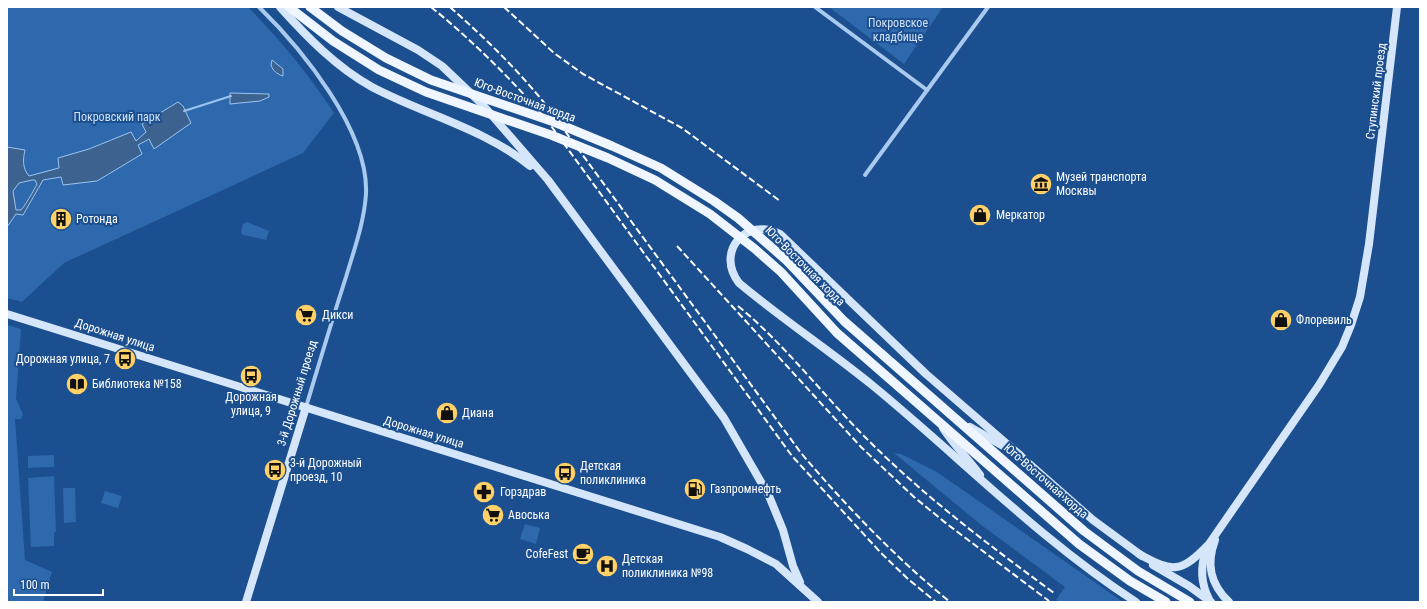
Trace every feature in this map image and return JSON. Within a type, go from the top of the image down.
[{"type":"main road","name":"Юго-Восточная хорда","points":[[289,7],[332,41],[379,70],[426,92],[551,135],[608,158],[655,180],[710,214],[755,249],[781,272],[836,333],[1079,544],[1130,581],[1166,602]]},
{"type":"main road","name":"Юго-Восточная хорда","points":[[310,7],[342,31],[380,54],[431,80],[554,122],[661,168],[686,182],[738,218],[786,260],[844,321],[950,412],[1084,531],[1138,571],[1190,602]]},
{"type":"street","name":"3-й Дорожный проезд","points":[[246,602],[360,229],[365,200],[365,179],[361,156],[348,124],[308,64],[271,19],[259,7]]},
{"type":"street","points":[[280,7],[328,55],[366,83],[500,146],[520,158],[548,180]]},
{"type":"street","points":[[338,7],[418,50],[442,66],[482,104],[548,180],[724,418],[769,496],[783,530],[797,577],[805,590]]},
{"type":"street","points":[[814,7],[927,90]]},
{"type":"street","points":[[865,175],[988,7]]},
{"type":"street","name":"Ступинский проезд","points":[[1222,524],[1319,385],[1342,347],[1360,297],[1378,177],[1397,7]]},
{"type":"street","points":[[1136,602],[1077,560],[989,488],[871,385],[739,283],[730,266],[731,254],[735,243],[746,233],[759,228],[773,230],[780,234],[926,374],[1022,456],[1093,520],[1163,572],[1189,586],[1210,602]]},
{"type":"street","name":"Дорожная улица","points":[[7,314],[720,537],[748,549],[776,564],[818,602]]},
{"type":"street","points":[[950,412],[977,432],[1022,456]]},
{"type":"street","points":[[940,424],[954,445],[967,457],[989,488]]},
{"type":"street","points":[[1139,554],[1169,568],[1181,566],[1193,560],[1209,544],[1222,524]]},
{"type":"street","points":[[1222,524],[1211,550],[1210,563],[1214,584],[1229,602]]},
{"type":"street","points":[[1209,544],[1202,568],[1204,590],[1210,602]]},
{"type":"street","points":[[776,564],[783,564],[787,560],[789,552]]},
{"type":"street","points":[[788,574],[790,565],[789,552]]},
{"type":"green space","name":"Покровский парк","points":[[7,7],[248,7],[294,58],[334,113],[303,153],[64,263],[22,302],[7,298]]},
{"type":"green space","name":"Покровское кладбище","points":[[829,7],[943,7],[904,64]]},
{"type":"green space","points":[[247,222],[269,231],[266,240],[243,235],[241,232],[243,224]]},
{"type":"green space","points":[[7,325],[21,329],[16,399],[23,414],[21,419],[15,419],[25,560],[52,572],[43,602],[7,602]]},
{"type":"green space","points":[[894,453],[901,454],[937,472],[1123,602],[1060,602],[1056,600],[1065,587],[980,524]]},
{"type":"green space","points":[[54,455],[54,467],[28,468],[28,456]]},
{"type":"green space","points":[[54,476],[56,532],[54,532],[54,546],[31,547],[28,478]]},
{"type":"green space","points":[[63,488],[75,488],[76,522],[64,523]]},
{"type":"green space","points":[[105,491],[122,496],[118,508],[101,503]]},
{"type":"green space","points":[[525,524],[540,528],[536,544],[520,539]]},
{"type":"shaded area","points":[[272,60],[283,69],[283,76],[273,69],[271,65]]},
{"type":"shaded area","points":[[230,93],[269,94],[269,97],[260,101],[230,104]]},
{"type":"shaded area","points":[[178,102],[183,106],[191,123],[154,149],[149,139],[138,145],[142,154],[97,181],[63,185],[61,177],[43,180],[23,215],[16,214],[7,227],[7,147],[25,150],[25,170],[29,176],[59,168],[58,158],[89,149],[131,132],[136,141],[146,132],[142,124]],"holes":[[[35,180],[37,184],[27,202],[21,210],[16,210],[13,191],[19,183]]]},
{"type":"waterway","points":[[184,111],[231,96]]},
{"type":"railway","points":[[431,7],[491,60],[546,119],[792,456],[881,553],[908,579],[936,602]]},
{"type":"railway","points":[[450,7],[500,54],[546,105],[801,453],[872,531],[950,602]]},
{"type":"railway","points":[[504,7],[554,53],[583,74],[682,128],[780,201]]},
{"type":"railway","points":[[677,246],[861,447],[914,497],[947,524],[1049,601]]},
{"type":"railway","points":[[738,306],[771,336],[861,433],[906,476],[954,517],[1054,593]]},
{"type":"place","name":"Музей транспорта Москвы","points":[[1041,184]]},
{"type":"place","name":"Меркатор","points":[[980,215]]},
{"type":"place","name":"Ротонда","points":[[61,219]]},
{"type":"place","name":"Дикси","points":[[306,315]]},
{"type":"place","name":"Флоревиль","points":[[1281,320]]},
{"type":"place","name":"Дорожная улица, 7","points":[[125,359]]},
{"type":"place","name":"Дорожная улица, 9","points":[[251,376]]},
{"type":"place","name":"Библиотека №158","points":[[77,384]]},
{"type":"place","name":"Диана","points":[[447,413]]},
{"type":"place","name":"3-й Дорожный проезд, 10","points":[[275,470]]},
{"type":"place","name":"Детская поликлиника","points":[[565,473]]},
{"type":"place","name":"Газпромнефть","points":[[695,489]]},
{"type":"place","name":"Горздрав","points":[[484,492]]},
{"type":"place","name":"Авоська","points":[[493,515]]},
{"type":"place","name":"CofeFest","points":[[583,554]]},
{"type":"place","name":"Детская поликлиника №98","points":[[607,566]]}]
